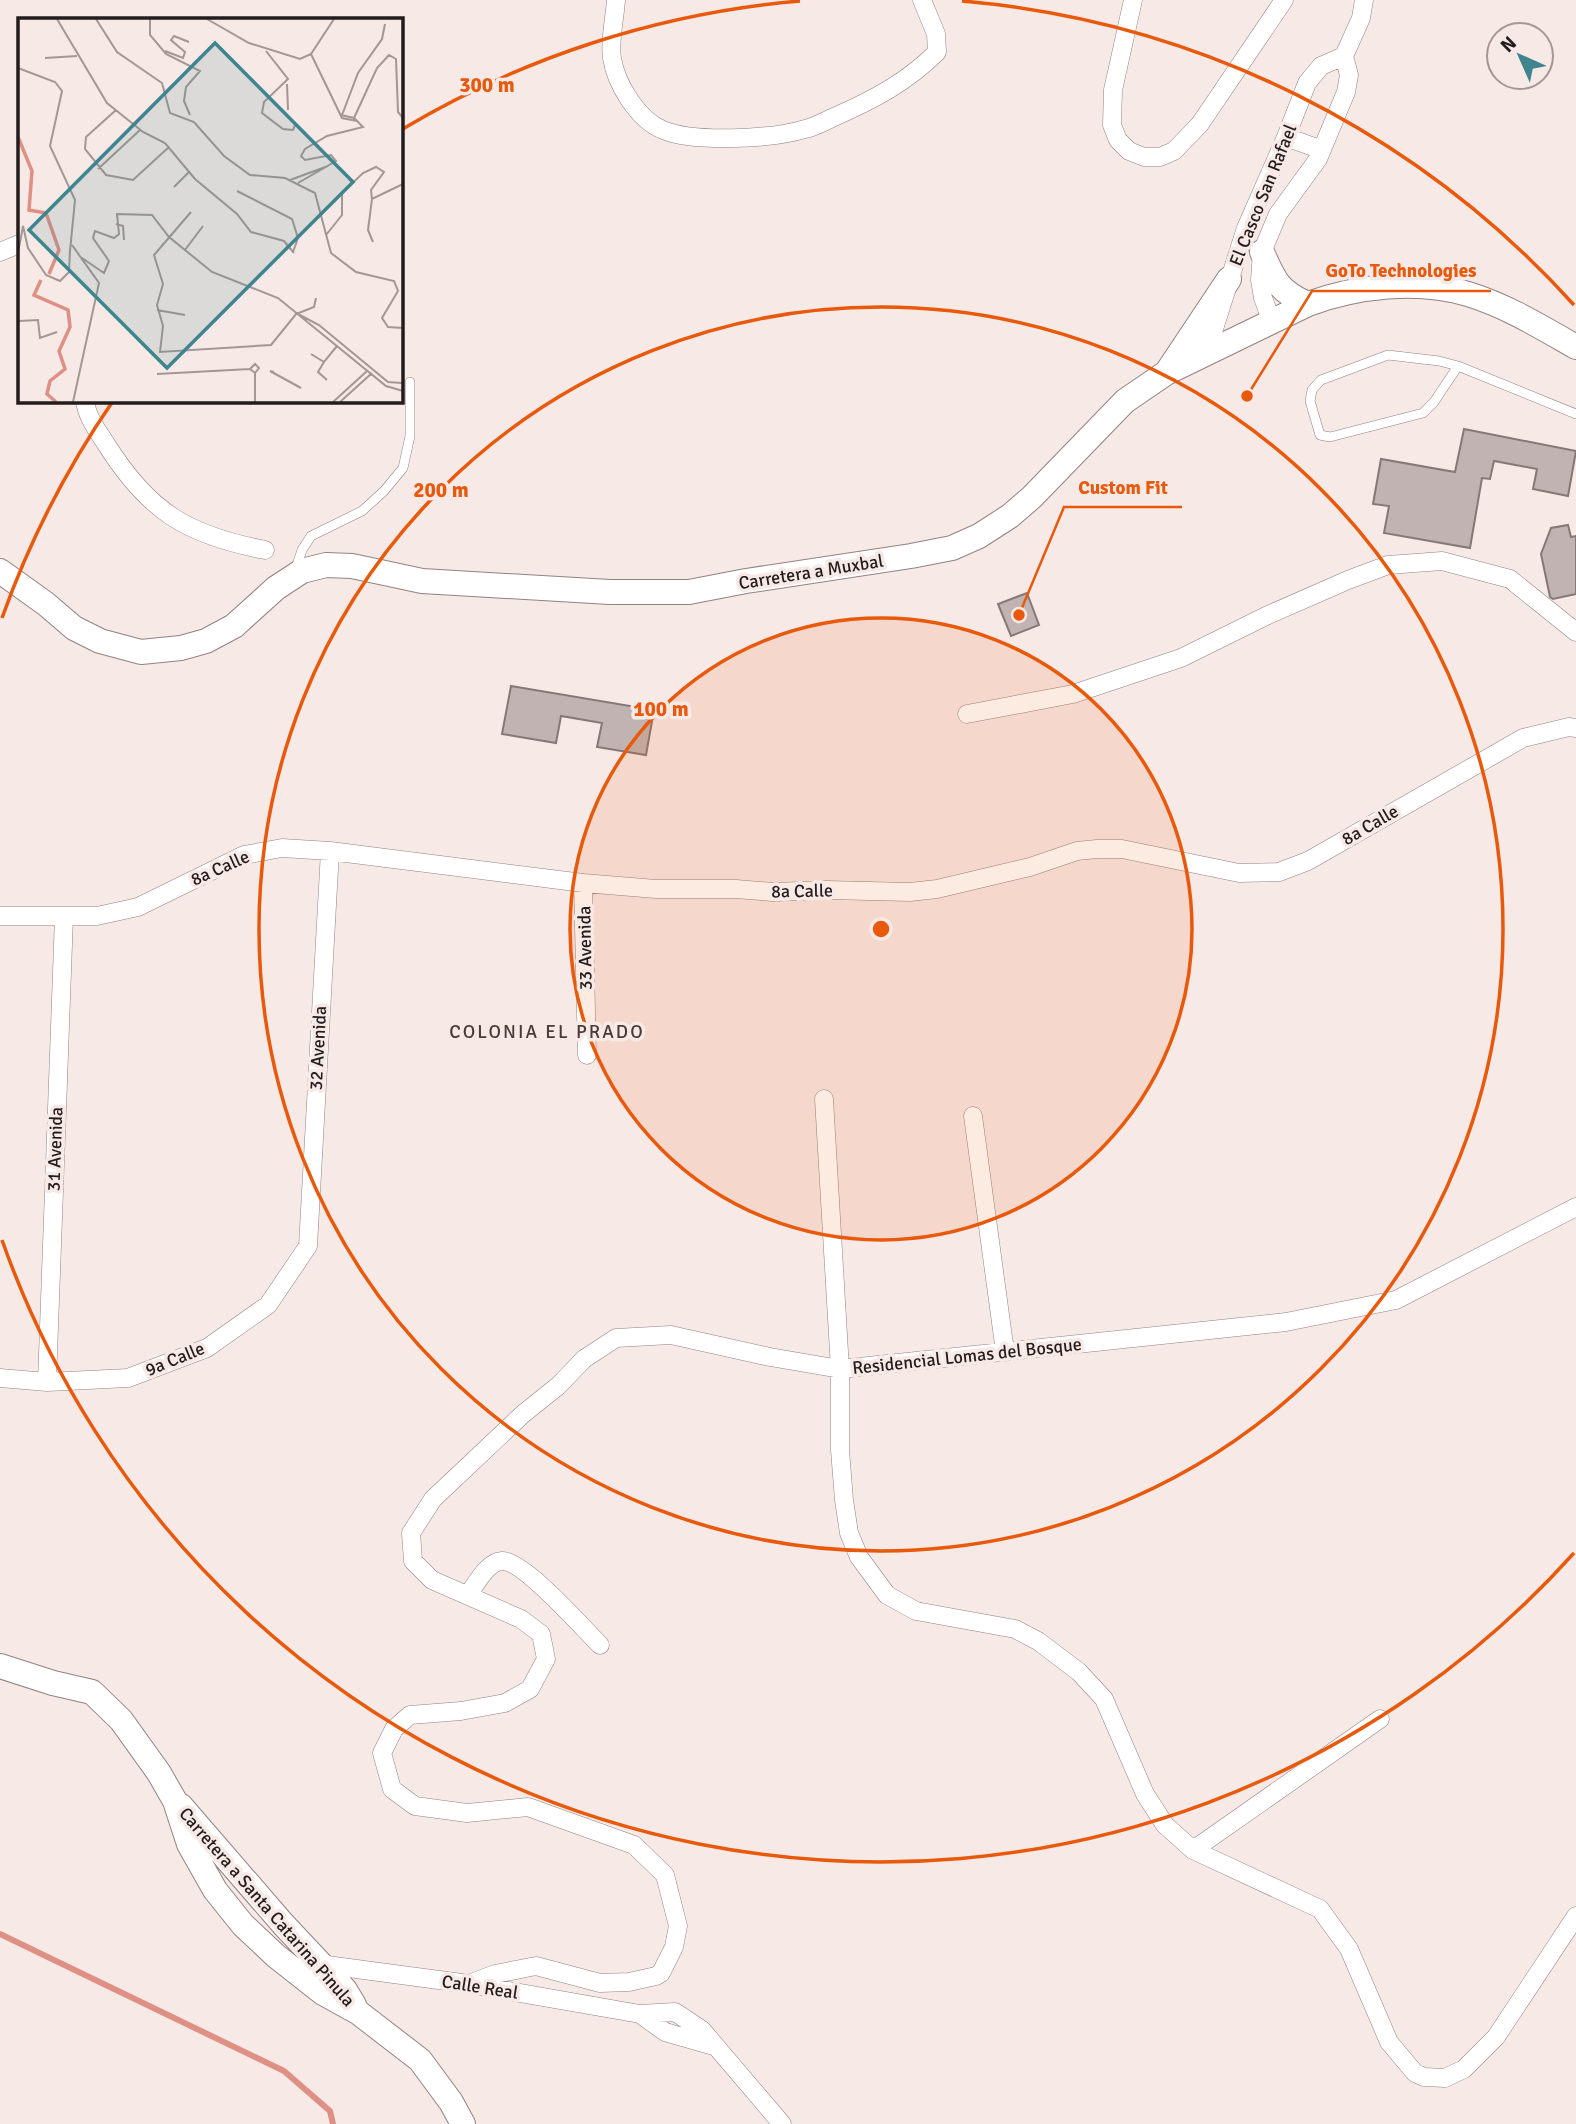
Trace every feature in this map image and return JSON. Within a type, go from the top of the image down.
[{"type":"main road","points":[[1262,252],[1278,285],[1289,296],[1308,304]]},
{"type":"main road","points":[[1166,373],[1229,279]]},
{"type":"main road","name":"Carretera a Muxbal","points":[[0,572],[46,604],[74,628],[100,641],[141,652],[181,648],[206,641],[234,626],[276,588],[302,570],[326,565],[382,571],[422,581],[610,592],[689,592],[952,548],[979,536],[1010,516],[1032,497],[1125,401],[1166,373],[1308,304],[1356,290],[1421,286],[1467,294],[1520,314],[1576,347]]},
{"type":"main road","name":"Carretera a Santa Catarina Pinula","points":[[0,1666],[92,1692],[121,1720],[159,1773],[175,1801],[189,1844],[215,1890],[243,1925],[323,1993],[359,2013],[420,2060],[451,2102],[463,2124]]},
{"type":"main road","name":"Carretera a Santa Catarina Pinula","points":[[175,1801],[190,1814],[283,1924],[345,1990],[359,2013]]},
{"type":"main road","points":[[225,1902],[234,1888],[251,1886]]},
{"type":"main road","points":[[283,1924],[281,1933],[269,1949],[303,1966],[319,1964]]},
{"type":"street","points":[[616,0],[612,58],[626,96],[640,113],[662,130],[698,137],[749,137],[804,130],[872,101],[916,73],[937,52],[936,34],[922,0]]},
{"type":"street","points":[[1133,0],[1113,90],[1112,125],[1118,140],[1129,151],[1144,157],[1160,157],[1174,151],[1200,124],[1284,0]]},
{"type":"street","name":"El Casco San Rafael","points":[[1272,322],[1260,280],[1262,252],[1278,214],[1307,178],[1322,150],[1349,81],[1344,56],[1361,18],[1364,0]]},
{"type":"street","name":"El Casco San Rafael","points":[[1206,354],[1246,228],[1307,83],[1321,66],[1344,56]]},
{"type":"street","points":[[1286,137],[1322,150]]},
{"type":"street","points":[[0,252],[18,244]]},
{"type":"street","points":[[85,402],[86,412],[121,468],[153,504],[184,526],[232,544],[265,550]]},
{"type":"street","points":[[967,714],[1073,694],[1181,658],[1277,611],[1388,565],[1442,561],[1510,579],[1576,632]]},
{"type":"street","name":"8a Calle","points":[[0,916],[97,916],[138,907],[244,855],[282,848],[330,851],[656,890],[910,892],[956,886],[1030,867],[1077,851],[1097,849],[1122,849],[1239,873],[1279,872],[1308,861],[1523,738],[1569,727],[1576,729]]},
{"type":"street","name":"32 Avenida","points":[[308,1245],[330,851]]},
{"type":"street","name":"33 Avenida","points":[[583,883],[587,1055]]},
{"type":"street","name":"31 Avenida","points":[[47,1382],[64,917]]},
{"type":"street","points":[[824,1099],[841,1369],[840,1450],[844,1500],[849,1533],[859,1557],[887,1595],[916,1611],[1015,1629],[1038,1641],[1079,1672],[1104,1699],[1145,1794],[1165,1825],[1193,1850],[1320,1909],[1349,1948],[1390,2042],[1415,2073],[1424,2077],[1445,2078],[1464,2069],[1496,2037],[1576,1916]]},
{"type":"street","points":[[973,1116],[1005,1352]]},
{"type":"street","name":"Residencial Lomas del Bosque","points":[[469,1984],[495,1974],[536,1966],[600,1983],[629,1982],[656,1976],[661,1973],[674,1947],[678,1926],[665,1875],[634,1845],[528,1807],[467,1813],[415,1806],[392,1789],[382,1754],[394,1729],[410,1715],[461,1711],[505,1703],[530,1689],[546,1659],[541,1634],[521,1619],[432,1580],[413,1561],[411,1533],[433,1499],[523,1414],[558,1386],[584,1359],[615,1338],[671,1335],[769,1357],[841,1369],[1286,1322],[1396,1300],[1576,1207]]},
{"type":"street","name":"9a Calle","points":[[0,1378],[47,1382],[128,1378],[207,1348],[268,1305],[308,1245]]},
{"type":"street","points":[[467,1595],[492,1565],[501,1561],[515,1564],[533,1578],[600,1644]]},
{"type":"street","points":[[1193,1850],[1380,1719]]},
{"type":"street","name":"Calle Real","points":[[319,1964],[469,1984],[640,2014],[675,2012],[702,2030],[782,2124]]},
{"type":"lane","points":[[1458,366],[1434,402],[1423,412],[1330,437],[1320,435],[1310,401],[1312,390],[1321,380],[1388,355],[1458,366],[1576,414]]},
{"type":"lane","points":[[294,576],[302,550],[311,536],[362,511],[384,491],[403,468],[410,436],[410,382]]},
{"type":"building","points":[[1464,429],[1576,451],[1568,496],[1533,489],[1537,469],[1494,461],[1490,479],[1482,478],[1470,548],[1384,533],[1389,506],[1373,504],[1381,459],[1455,472]]},
{"type":"building","points":[[1568,525],[1571,537],[1576,536],[1576,594],[1553,599],[1550,597],[1541,554],[1551,528]]},
{"type":"building","points":[[1027,593],[1039,625],[1011,636],[998,604]]},
{"type":"building","points":[[511,686],[654,710],[646,755],[597,747],[602,723],[561,716],[556,743],[502,734]]},
{"type":"waterway","points":[[0,1934],[284,2071],[330,2111],[333,2124]]},
{"type":"place","name":"GoTo Technologies","points":[[1247,396]]},
{"type":"place","name":"Custom Fit","points":[[1019,615]]},
{"type":"district","name":"COLONIA EL PRADO","points":[[547,1031]]}]
